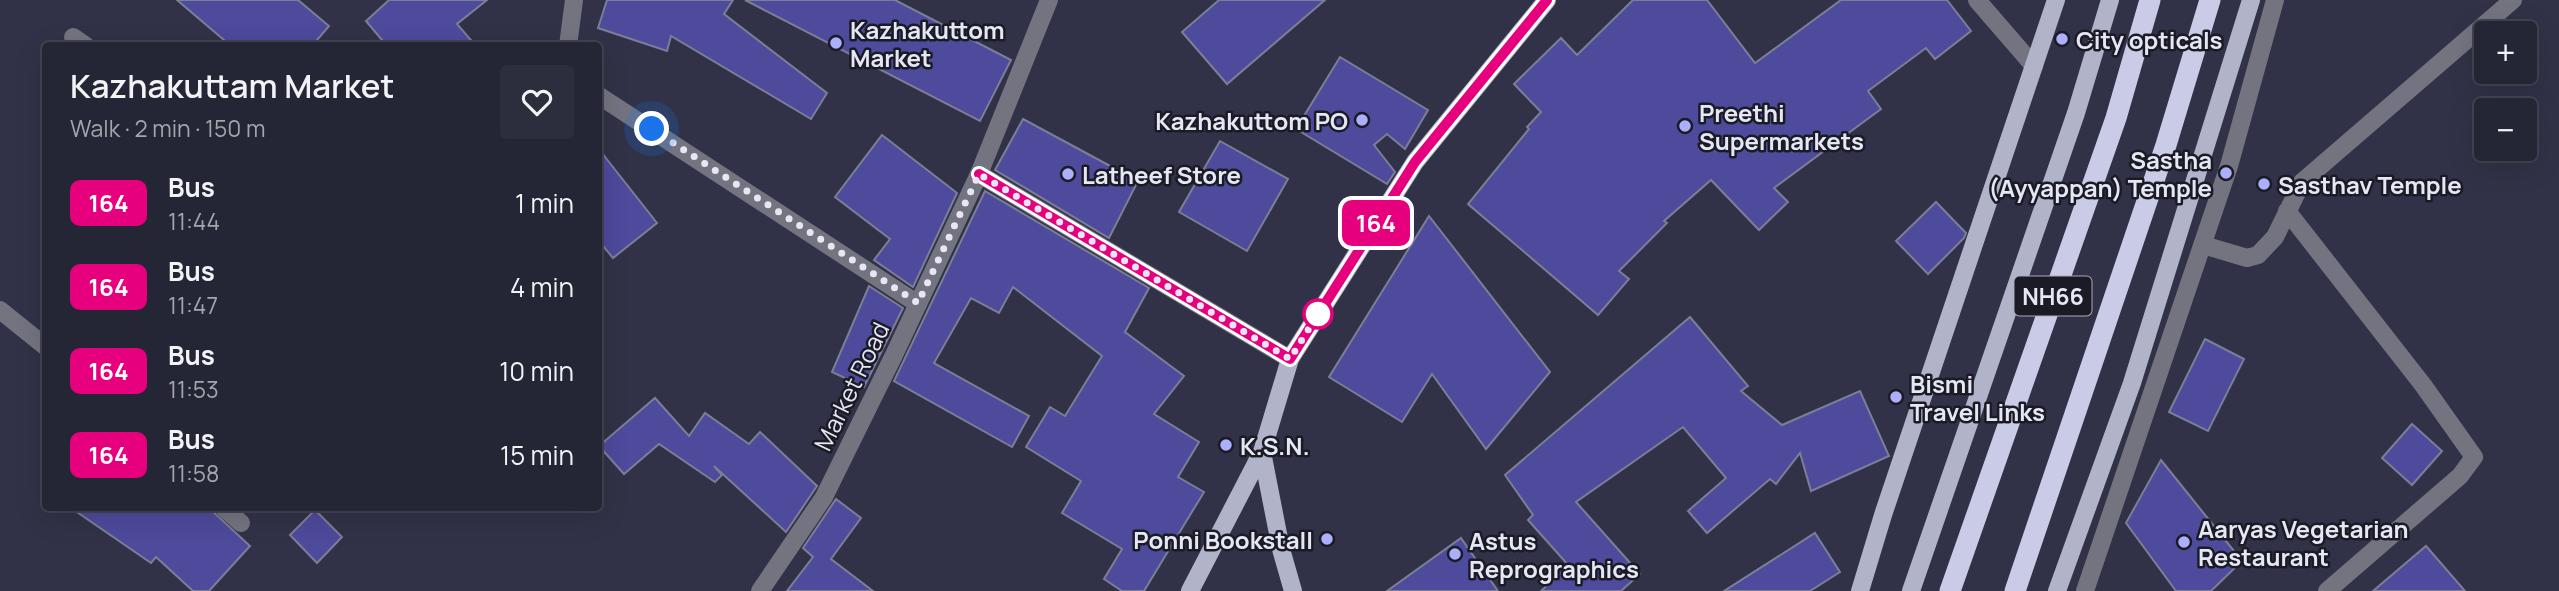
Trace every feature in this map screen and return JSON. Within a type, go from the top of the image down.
[{"type":"highway","name":"NH66","points":[[1950,591],[2116,118],[2150,0]]},
{"type":"highway","name":"NH66","points":[[2015,591],[2166,145],[2210,0]]},
{"type":"main road","points":[[1189,591],[1262,452],[1290,359],[1415,162],[1547,0]]},
{"type":"main road","points":[[1860,591],[1887,501],[2056,0]]},
{"type":"main road","points":[[1911,591],[2076,113],[2109,0]]},
{"type":"main road","points":[[2057,591],[2132,383],[2251,0]]},
{"type":"main road","points":[[1262,452],[1281,549],[1293,591]]},
{"type":"street","points":[[569,42],[574,0]]},
{"type":"street","name":"Market Road","points":[[760,591],[824,497],[979,174],[1049,0]]},
{"type":"street","points":[[1978,0],[2034,66]]},
{"type":"street","points":[[2085,591],[2229,166],[2275,0]]},
{"type":"street","points":[[2203,245],[2247,258],[2258,255],[2275,237],[2302,182],[2513,0]]},
{"type":"street","points":[[602,98],[918,303]]},
{"type":"street","points":[[979,174],[1290,359]]},
{"type":"street","points":[[2287,211],[2423,385],[2474,457],[2460,476],[2328,591]]},
{"type":"street","points":[[0,310],[42,344]]},
{"type":"street","points":[[227,511],[240,523]]},
{"type":"building","points":[[177,0],[298,0],[329,26],[315,42],[226,42]]},
{"type":"building","points":[[389,0],[487,0],[457,24],[473,42],[384,42],[366,21]]},
{"type":"building","points":[[607,0],[733,0],[724,14],[827,93],[811,119],[671,36],[667,51],[598,28]]},
{"type":"building","points":[[745,0],[895,0],[1011,60],[980,121]]},
{"type":"building","points":[[1219,0],[1325,0],[1227,84],[1182,32]]},
{"type":"building","points":[[1633,0],[1707,0],[1755,63],[1841,0],[1947,0],[1971,31],[1935,59],[1926,48],[1868,91],[1881,109],[1774,188],[1788,202],[1759,230],[1711,180],[1664,221],[1667,223],[1619,271],[1629,279],[1598,315],[1468,204],[1541,112],[1514,84],[1561,38],[1577,55]]},
{"type":"building","name":"Kazhakuttom PO","points":[[1340,57],[1428,110],[1405,149],[1387,134],[1374,145],[1395,172],[1387,184],[1296,129]]},
{"type":"building","name":"Latheef Store","points":[[1023,119],[1138,181],[1109,238],[995,170]]},
{"type":"building","points":[[882,135],[957,193],[913,287],[874,260],[890,239],[835,197]]},
{"type":"building","points":[[1220,141],[1288,179],[1247,251],[1179,212]]},
{"type":"building","points":[[602,153],[657,223],[613,258],[602,245]]},
{"type":"building","points":[[985,191],[1149,288],[1125,332],[1184,376],[1154,414],[1199,442],[1178,477],[1204,492],[1144,591],[1122,591],[1104,579],[1122,549],[1062,513],[1081,481],[1026,447],[1050,407],[1065,416],[1102,356],[1013,287],[999,313],[971,298],[934,363],[1029,416],[1012,447],[894,381]]},
{"type":"building","points":[[1936,202],[1966,233],[1928,274],[1896,241]]},
{"type":"building","points":[[1429,216],[1550,372],[1486,449],[1432,374],[1402,422],[1329,377]]},
{"type":"building","points":[[869,286],[903,308],[864,387],[832,372]]},
{"type":"building","points":[[1690,317],[1748,386],[1741,391],[1782,425],[1860,391],[1889,456],[1811,491],[1800,453],[1776,484],[1770,479],[1707,533],[1688,511],[1726,478],[1683,427],[1576,502],[1640,574],[1621,591],[1541,591],[1569,566],[1528,520],[1533,515],[1505,475]]},
{"type":"building","points":[[2205,339],[2244,359],[2208,431],[2169,412]]},
{"type":"building","points":[[655,398],[689,436],[705,413],[749,444],[760,432],[817,486],[786,532],[714,466],[722,475],[715,482],[659,444],[624,474],[602,449],[602,443]]},
{"type":"building","points":[[2412,424],[2442,451],[2412,485],[2382,458]]},
{"type":"building","name":"Aaryas Vegetarian Restaurant","points":[[2161,460],[2242,561],[2211,591],[2176,591],[2126,523]]},
{"type":"building","points":[[836,499],[861,518],[831,559],[873,591],[787,591],[813,557],[803,548]]},
{"type":"building","points":[[75,511],[212,511],[250,546],[209,591],[193,591],[156,557],[151,563]]},
{"type":"building","points":[[316,511],[342,537],[317,563],[290,535]]},
{"type":"building","points":[[1815,533],[1840,572],[1810,591],[1724,591]]},
{"type":"building","name":"Astus Reprographics","points":[[1461,538],[1498,591],[1387,591]]},
{"type":"building","points":[[2426,546],[2465,591],[2373,591]]},
{"type":"bus line","name":"164","points":[[979,174],[1290,359],[1415,162],[1547,0]]},
{"type":"place","name":"City opticals","points":[[2062,39]]},
{"type":"place","name":"Kazhakuttom Market","points":[[836,43]]},
{"type":"place","name":"Kazhakuttom PO","points":[[1362,120]]},
{"type":"place","name":"Preethi Supermarkets","points":[[1685,126]]},
{"type":"place","name":"Sastha (Ayyappan) Temple","points":[[2226,173]]},
{"type":"place","name":"Latheef Store","points":[[1068,174]]},
{"type":"place","name":"Sasthav Temple","points":[[2264,184]]},
{"type":"place","name":"Bismi Travel Links","points":[[1896,397]]},
{"type":"place","name":"K.S.N.","points":[[1226,445]]},
{"type":"place","name":"Ponni Bookstall","points":[[1327,539]]},
{"type":"place","name":"Aaryas Vegetarian Restaurant","points":[[2184,542]]},
{"type":"place","name":"Astus Reprographics","points":[[1455,554]]},
{"type":"route","points":[[652,129],[859,267],[918,303],[979,174],[1290,359],[1318,314]]}]
